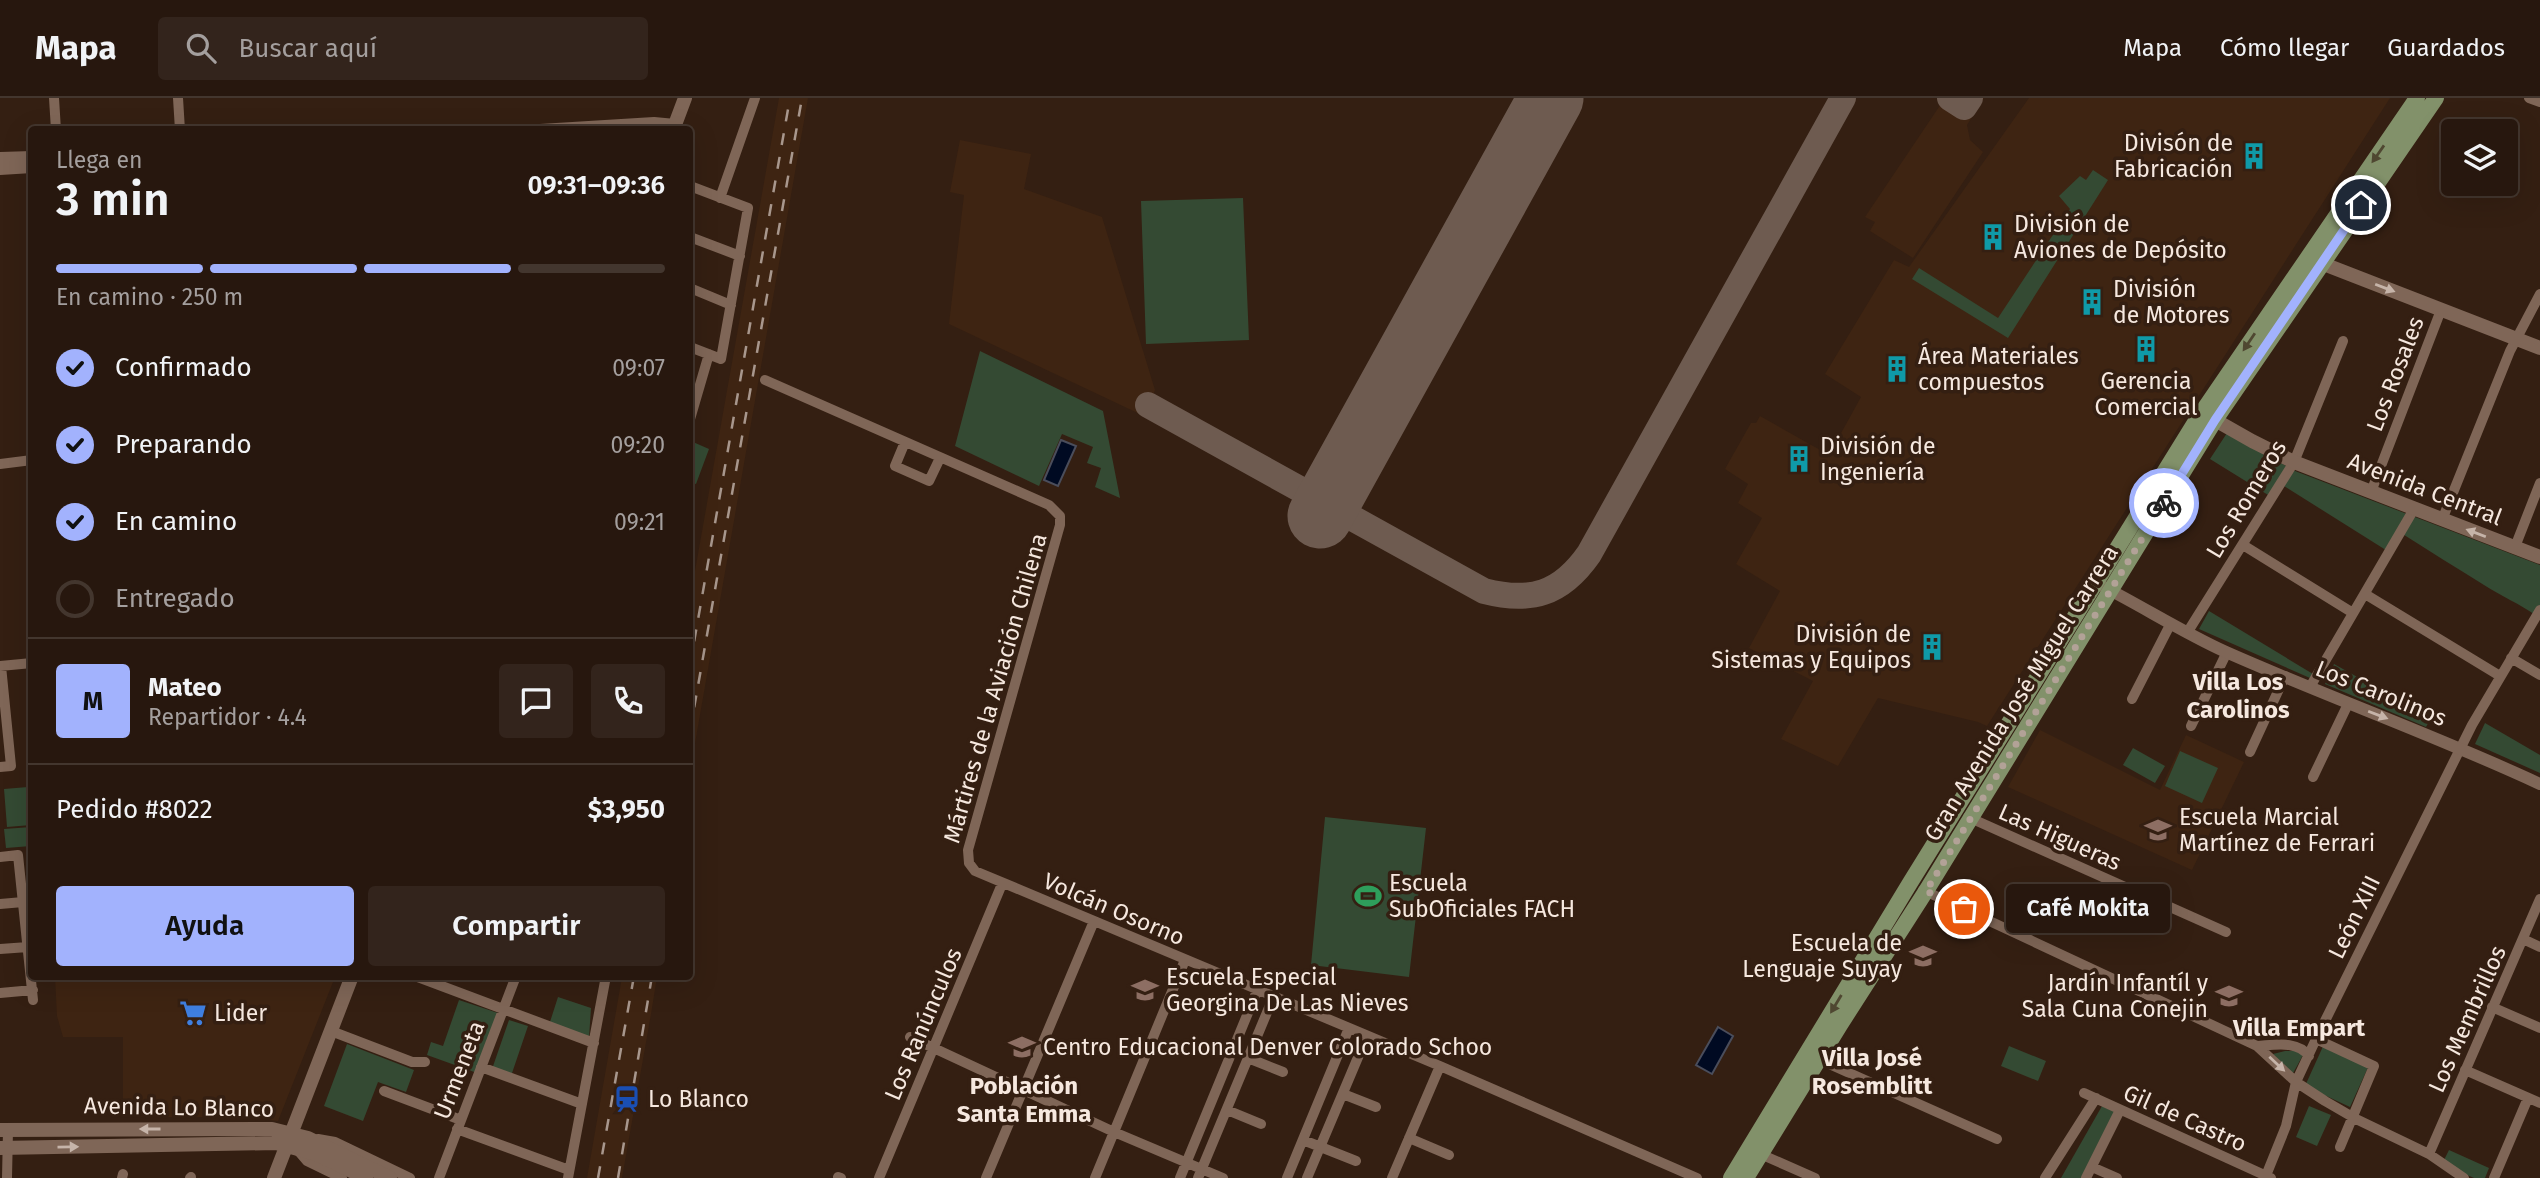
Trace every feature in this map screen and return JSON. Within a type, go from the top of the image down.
[{"type":"main road","points":[[674,126],[685,98]]},
{"type":"main road","name":"Gran Avenida José Miguel Carrera","points":[[1746,1178],[1755,1151],[1910,883],[2095,582],[2196,421],[2417,98]]},
{"type":"main road","name":"Gran Avenida José Miguel Carrera","points":[[1731,1178],[1755,1151],[1818,1059],[1926,891],[2215,420],[2436,98]]},
{"type":"main road","points":[[2315,246],[2315,254],[2321,263],[2540,348]]},
{"type":"main road","points":[[2196,421],[2215,420]]},
{"type":"main road","name":"Avenida Central","points":[[2215,420],[2294,462],[2540,557]]},
{"type":"main road","points":[[274,1178],[291,1141],[350,980]]},
{"type":"main road","name":"Avenida Lo Blanco","points":[[4,1130],[248,1128],[390,1178]]},
{"type":"main road","name":"Avenida Lo Blanco","points":[[4,1147],[262,1143],[308,1138],[366,1178]]},
{"type":"street","points":[[54,98],[55,126]]},
{"type":"street","points":[[178,98],[180,126]]},
{"type":"street","points":[[720,198],[755,98]]},
{"type":"street","points":[[2529,98],[2540,102]]},
{"type":"street","points":[[605,126],[654,123],[669,126]]},
{"type":"street","points":[[0,159],[28,157]]},
{"type":"street","points":[[0,169],[28,167]]},
{"type":"street","points":[[693,187],[748,208],[721,359],[693,348]]},
{"type":"street","points":[[693,238],[740,256]]},
{"type":"street","points":[[693,289],[731,305]]},
{"type":"street","points":[[2442,520],[2499,375],[2540,294]]},
{"type":"street","name":"Los Rosales","points":[[2371,492],[2441,310]]},
{"type":"street","name":"Los Romeros","points":[[2187,633],[2294,462],[2343,341]]},
{"type":"street","points":[[693,409],[709,354]]},
{"type":"street","name":"Mártires de la Aviación Chilena","points":[[765,380],[1052,506],[1060,518],[968,850],[969,863],[979,874]]},
{"type":"street","points":[[905,442],[895,467],[929,481],[940,458]]},
{"type":"street","points":[[0,464],[28,460]]},
{"type":"street","points":[[2515,547],[2540,483]]},
{"type":"street","points":[[2310,687],[2414,509]]},
{"type":"street","points":[[2243,545],[2353,613]]},
{"type":"street","name":"Los Carolinos","points":[[2095,582],[2170,625],[2227,652],[2348,704],[2461,747],[2540,784]]},
{"type":"street","points":[[2365,594],[2500,676]]},
{"type":"street","name":"León XIII","points":[[2267,1177],[2286,1126],[2297,1082],[2316,1039],[2461,747],[2540,610]]},
{"type":"street","points":[[2132,699],[2170,625]]},
{"type":"street","points":[[2191,726],[2227,652]]},
{"type":"street","points":[[2511,657],[2540,675]]},
{"type":"street","points":[[5,766],[0,666],[28,663]]},
{"type":"street","points":[[2250,752],[2286,676]]},
{"type":"street","points":[[2313,777],[2348,704]]},
{"type":"street","name":"Las Higueras","points":[[1955,811],[2226,932]]},
{"type":"street","points":[[0,849],[0,856],[19,855],[28,947],[0,949]]},
{"type":"street","name":"Volcán Osorno","points":[[979,874],[1440,1066],[1697,1178]]},
{"type":"street","points":[[1910,883],[2257,1046],[2297,1082],[2352,1117],[2429,1154],[2464,1178]]},
{"type":"street","name":"Los Ranúnculos","points":[[879,1178],[1002,884]]},
{"type":"street","name":"Los Membrillos","points":[[2429,1154],[2540,899]]},
{"type":"street","points":[[0,904],[23,902]]},
{"type":"street","points":[[986,1178],[1094,921]]},
{"type":"street","points":[[2522,939],[2540,947]]},
{"type":"street","points":[[1095,1178],[1185,960]]},
{"type":"street","points":[[0,993],[33,995],[31,980]]},
{"type":"street","points":[[425,980],[594,1043]]},
{"type":"street","name":"Urmeneta","points":[[439,1178],[515,980]]},
{"type":"street","points":[[384,1091],[568,1174],[605,980]]},
{"type":"street","points":[[1180,1178],[1257,991]]},
{"type":"street","points":[[1200,1174],[1273,998]]},
{"type":"street","points":[[2492,1007],[2540,1028]]},
{"type":"street","points":[[1287,1178],[1349,1028]]},
{"type":"street","points":[[331,1031],[412,1062],[425,1062]]},
{"type":"street","points":[[1307,1178],[1367,1036]]},
{"type":"street","points":[[910,1037],[1186,1163],[1200,1174],[1223,1178]]},
{"type":"street","points":[[2316,1039],[2374,1065],[2340,1147]]},
{"type":"street","points":[[2257,1046],[2295,1046],[2309,1056]]},
{"type":"street","points":[[1248,1058],[1283,1072]]},
{"type":"street","points":[[1818,1059],[1997,1139]]},
{"type":"street","points":[[1392,1178],[1412,1139],[1440,1066]]},
{"type":"street","points":[[481,1068],[582,1104]]},
{"type":"street","points":[[2465,1070],[2540,1103]]},
{"type":"street","name":"Gil de Castro","points":[[2084,1093],[2267,1177]]},
{"type":"street","points":[[1343,1094],[1376,1107]]},
{"type":"street","points":[[2045,1178],[2096,1098]]},
{"type":"street","points":[[2494,1178],[2528,1098]]},
{"type":"street","points":[[1227,1110],[1261,1125]]},
{"type":"street","points":[[2086,1178],[2120,1110]]},
{"type":"street","points":[[4,1130],[7,1178]]},
{"type":"street","points":[[308,1138],[335,1142],[410,1178]]},
{"type":"street","points":[[1412,1139],[1449,1155]]},
{"type":"street","points":[[1303,1140],[1356,1161]]},
{"type":"street","points":[[291,1141],[306,1161],[342,1178]]},
{"type":"street","points":[[1755,1151],[1815,1178]]},
{"type":"street","points":[[2092,1167],[2117,1178]]},
{"type":"shaded area","points":[[779,98],[808,98],[693,755],[693,582]]},
{"type":"shaded area","points":[[1945,98],[1984,98],[1967,125],[1970,140],[1983,152],[1913,258],[1870,231],[1875,222],[1865,217]]},
{"type":"shaded area","points":[[2029,98],[2390,98],[1987,726],[1878,698],[1838,766],[1781,739],[1813,681],[1749,648],[1780,591],[1736,564],[1762,518],[1738,503],[1748,484],[1725,469],[1751,423],[1756,423],[1760,416],[1829,455],[1861,397],[1825,374],[1894,260],[1909,267]]},
{"type":"shaded area","points":[[960,140],[1031,154],[1024,189],[1102,217],[1155,390],[1144,416],[949,324],[964,195],[950,192]]},
{"type":"shaded area","name":"Escuela Marcial Martínez de Ferrari","points":[[2040,730],[2160,790],[2186,735],[2244,762],[2192,870],[2008,787]]},
{"type":"shaded area","points":[[55,980],[334,980],[278,1121],[246,1117],[123,1117],[123,1037],[63,1037],[57,1016]]},
{"type":"shaded area","points":[[621,980],[656,980],[622,1178],[587,1178]]},
{"type":"green space","points":[[2093,170],[2108,180],[2008,338],[1912,279],[1919,268],[1998,318],[2070,209],[2059,196],[2080,176],[2086,180]]},
{"type":"green space","points":[[1243,198],[1249,340],[1146,344],[1141,201]]},
{"type":"green space","points":[[980,351],[1103,411],[1120,498],[1095,487],[1101,468],[1087,463],[1093,447],[1062,434],[1039,486],[955,446]]},
{"type":"green space","points":[[2227,433],[2295,471],[2540,565],[2540,610],[2537,616],[2401,533],[2389,552],[2284,486],[2281,486],[2273,498],[2210,459]]},
{"type":"green space","points":[[693,442],[709,449],[696,484],[693,483]]},
{"type":"green space","points":[[2209,611],[2313,674],[2310,678],[2199,629]]},
{"type":"green space","points":[[2334,664],[2431,718],[2426,727],[2325,684]]},
{"type":"green space","points":[[2485,723],[2540,755],[2540,773],[2475,744]]},
{"type":"green space","points":[[2133,748],[2165,766],[2155,783],[2123,765]]},
{"type":"green space","points":[[2180,751],[2218,768],[2202,803],[2165,786]]},
{"type":"green space","points":[[28,787],[28,825],[7,827],[4,789]]},
{"type":"green space","name":"Escuela SubOficiales FACH","points":[[1325,817],[1426,828],[1409,977],[1311,965]]},
{"type":"green space","points":[[28,827],[28,846],[6,848],[4,829]]},
{"type":"green space","points":[[558,997],[591,1008],[589,1038],[549,1025]]},
{"type":"green space","points":[[459,1000],[498,1013],[477,1073],[427,1055],[431,1042],[443,1046]]},
{"type":"green space","points":[[509,1020],[528,1026],[510,1079],[491,1072]]},
{"type":"green space","points":[[2325,1042],[2370,1063],[2350,1107],[2305,1086]]},
{"type":"green space","points":[[347,1044],[414,1070],[406,1092],[378,1082],[363,1121],[324,1106]]},
{"type":"green space","points":[[2009,1046],[2046,1061],[2038,1081],[2001,1066]]},
{"type":"green space","points":[[2296,1051],[2303,1055],[2292,1075],[2273,1054]]},
{"type":"green space","points":[[2102,1106],[2115,1112],[2083,1178],[2061,1178]]},
{"type":"green space","points":[[2309,1106],[2331,1115],[2317,1146],[2296,1137]]},
{"type":"green space","points":[[2449,1150],[2489,1168],[2485,1178],[2474,1178],[2442,1164]]},
{"type":"water","points":[[1061,440],[1076,446],[1058,486],[1044,480]]},
{"type":"water","points":[[1718,1027],[1733,1036],[1712,1074],[1696,1065]]},
{"type":"taxiway","points":[[1148,405],[1484,591],[1516,596],[1544,592],[1567,578],[1589,554],[1843,98]]},
{"type":"taxiway","points":[[1950,98],[1964,107],[1970,98]]},
{"type":"runway","points":[[1320,516],[1551,98]]},
{"type":"railway","points":[[693,648],[790,98]]},
{"type":"railway","points":[[693,714],[802,98]]},
{"type":"railway","points":[[598,1178],[633,980]]},
{"type":"railway","points":[[618,1178],[651,980]]},
{"type":"way so far","points":[[1964,909],[1926,891],[2164,503]]},
{"type":"place","name":"Divisón de Fabricación","points":[[2254,156]]},
{"type":"place","name":"División de Aviones de Depósito","points":[[1993,237]]},
{"type":"place","name":"División de Motores","points":[[2092,302]]},
{"type":"place","name":"Gerencia Comercial","points":[[2146,349]]},
{"type":"place","name":"Área Materiales compuestos","points":[[1897,369]]},
{"type":"place","name":"División de Ingeniería","points":[[1799,459]]},
{"type":"place","name":"División de Sistemas y Equipos","points":[[1932,647]]},
{"type":"place","name":"Escuela Marcial Martínez de Ferrari","points":[[2158,830]]},
{"type":"place","name":"Escuela SubOficiales FACH","points":[[1368,896]]},
{"type":"place","name":"Café Mokita","points":[[1964,909]]},
{"type":"place","name":"Escuela de Lenguaje Suyay","points":[[1923,956]]},
{"type":"place","name":"Escuela Especial Georgina De Las Nieves","points":[[1145,990]]},
{"type":"place","name":"Jardín Infantíl y Sala Cuna Conejin","points":[[2229,996]]},
{"type":"place","name":"Lider","points":[[193,1013]]},
{"type":"place","name":"Centro Educacional Denver Colorado Schoo","points":[[1022,1047]]},
{"type":"place","name":"Lo Blanco","points":[[627,1099]]},
{"type":"district","name":"Villa Los Carolinos","points":[[2238,696]]},
{"type":"district","name":"Villa Empart","points":[[2299,1028]]},
{"type":"district","name":"Villa José Rosemblitt","points":[[1872,1072]]},
{"type":"district","name":"Población Santa Emma","points":[[1024,1100]]},
{"type":"route","points":[[2164,503],[2215,420],[2361,205]]}]
